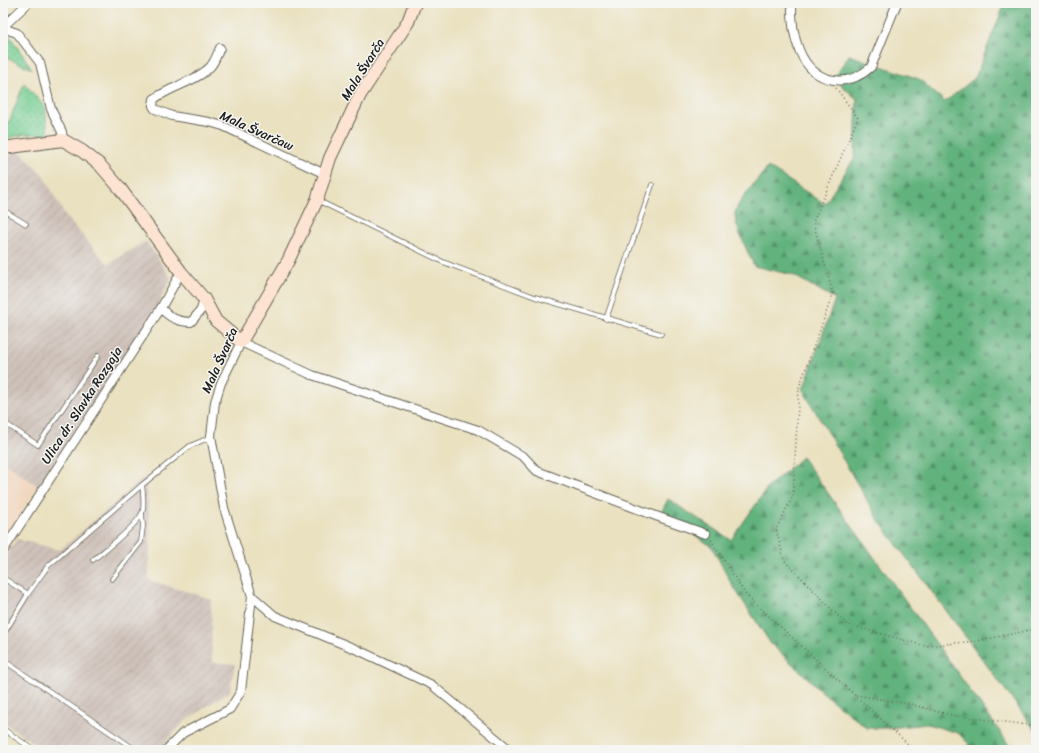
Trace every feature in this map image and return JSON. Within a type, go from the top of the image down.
[{"type":"street","points":[[28,3],[4,25],[8,30],[17,33],[40,63],[50,109],[62,132],[63,140]]},
{"type":"street","name":"Mala Švarča","points":[[166,750],[183,733],[230,709],[241,691],[252,596],[224,508],[211,436],[215,402],[221,383],[241,342],[288,261],[317,200],[330,158],[360,95],[408,22],[415,3]]},
{"type":"street","points":[[792,3],[794,36],[799,51],[811,69],[823,77],[844,81],[858,77],[871,67],[898,3]]},
{"type":"street","name":"Mala Švarčaw","points":[[220,48],[215,61],[209,68],[191,80],[154,99],[153,106],[155,109],[172,116],[209,122],[223,126],[325,174]]},
{"type":"street","points":[[3,148],[63,140],[82,151],[100,165],[119,187],[181,272],[204,300],[216,321],[241,342],[312,375],[478,430],[524,457],[537,471],[706,534]]},
{"type":"street","name":"Ulica dr. Slavka Rozgaja","points":[[3,551],[161,308],[181,272]]},
{"type":"street","points":[[161,308],[166,314],[175,320],[191,322],[202,310],[204,300]]},
{"type":"street","points":[[252,596],[275,616],[358,650],[432,685],[510,750]]},
{"type":"lane","points":[[606,319],[652,185]]},
{"type":"lane","points":[[317,200],[444,262],[535,297],[660,334]]},
{"type":"lane","points":[[3,210],[26,224]]},
{"type":"lane","points":[[3,422],[38,445],[98,356]]},
{"type":"lane","points":[[3,635],[28,594],[48,566],[190,446],[211,436]]},
{"type":"lane","points":[[112,579],[141,542],[144,492],[142,485]]},
{"type":"lane","points":[[93,560],[130,528],[142,514]]},
{"type":"lane","points":[[3,578],[28,594]]},
{"type":"lane","points":[[3,660],[133,748]]},
{"type":"lane","points":[[3,729],[34,750]]},
{"type":"path","points":[[829,79],[858,118],[814,222],[833,294],[798,387],[794,496],[776,530],[784,560],[846,624],[925,646],[977,641],[1036,629]]},
{"type":"path","points":[[706,534],[746,595],[910,746],[922,750]]},
{"type":"path","points":[[854,694],[910,704],[950,715],[1030,725],[1036,728]]},
{"type":"shaded area","points":[[19,150],[43,175],[66,217],[108,264],[146,241],[171,278],[157,307],[38,486],[3,462],[3,156]]},
{"type":"shaded area","points":[[3,462],[38,486],[3,541]]},
{"type":"shaded area","points":[[146,476],[150,529],[149,580],[211,599],[212,662],[235,664],[230,691],[185,721],[158,750],[43,750],[3,722],[3,560],[17,539],[60,550]]},
{"type":"green space","points":[[3,3],[7,3],[7,32],[32,69],[3,56]]},
{"type":"green space","points":[[1005,3],[1036,3],[1036,731],[879,521],[803,390],[835,299],[793,275],[754,266],[739,232],[735,218],[737,208],[744,196],[768,167],[825,204],[855,157],[857,99],[834,79],[849,55],[919,79],[945,102],[975,78]]},
{"type":"green space","points":[[24,83],[45,107],[48,135],[26,134],[3,139],[3,123],[8,125]]},
{"type":"green space","points":[[802,457],[1013,750],[968,750],[969,744],[958,733],[928,724],[887,728],[867,728],[828,697],[771,644],[731,583],[712,547],[662,511],[668,499],[731,540],[768,487]]}]
